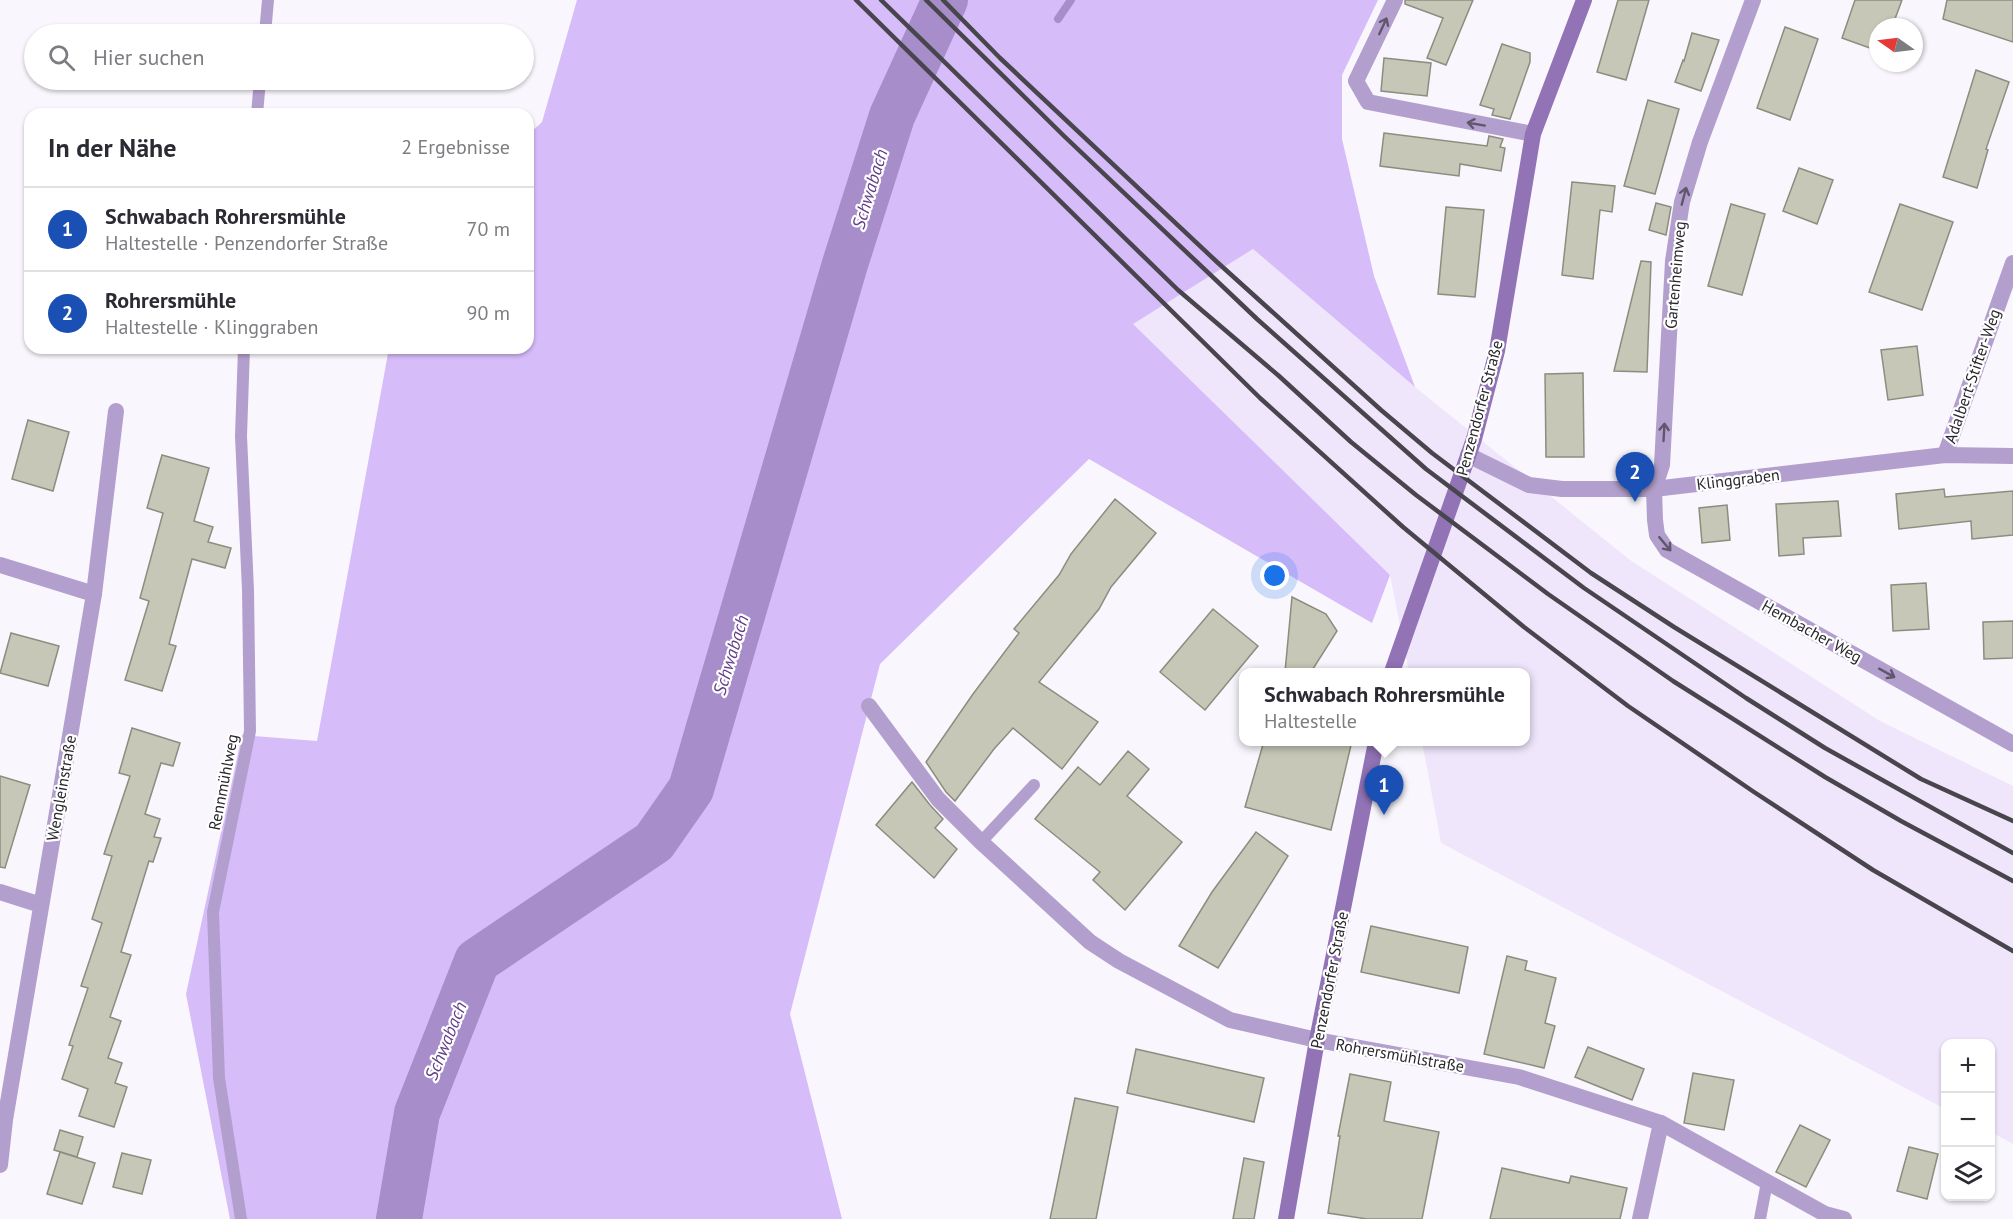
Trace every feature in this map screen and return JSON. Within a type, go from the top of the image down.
[{"type":"main road","name":"Penzendorfer Straße","points":[[1393,668],[1468,455],[1497,351],[1533,134],[1584,0]]},
{"type":"main road","name":"Penzendorfer Straße","points":[[1286,1219],[1317,1040],[1375,746]]},
{"type":"street","points":[[1395,0],[1356,81],[1368,102],[1533,134]]},
{"type":"street","name":"Gartenheimweg","points":[[1654,489],[1662,465],[1673,261],[1682,202],[1700,142],[1753,0]]},
{"type":"street","name":"Adalbert-Stifter-Weg","points":[[1945,455],[2013,263]]},
{"type":"street","name":"Wengleinstraße","points":[[0,1165],[5,1120],[94,594],[116,411]]},
{"type":"street","name":"Klinggraben","points":[[1468,455],[1529,485],[1562,489],[1654,489],[1945,455],[2013,456]]},
{"type":"street","name":"Hembacher Weg","points":[[1654,489],[1657,535],[1667,550],[2013,744]]},
{"type":"street","points":[[0,565],[94,594]]},
{"type":"street","name":"Rohrersmühlstraße","points":[[869,706],[938,798],[981,842],[1090,942],[1119,961],[1230,1020],[1317,1040],[1519,1077],[1661,1122],[1825,1214],[1844,1219]]},
{"type":"street","points":[[0,892],[41,905]]},
{"type":"street","points":[[1640,1219],[1661,1122]]},
{"type":"lane","points":[[266,24],[268,0]]},
{"type":"lane","points":[[258,108],[259,90]]},
{"type":"lane","name":"Rennmühlweg","points":[[241,1219],[219,1078],[213,912],[250,731],[248,590],[241,436],[244,354]]},
{"type":"lane","points":[[981,842],[1034,785]]},
{"type":"lane","points":[[1760,1219],[1767,1182]]},
{"type":"shaded area","points":[[577,0],[1378,0],[1342,75],[1342,139],[1374,276],[1415,387],[1253,249],[1133,324],[1390,575],[1372,623],[1089,459],[880,664],[790,1014],[842,1219],[230,1219],[186,994],[242,735],[317,741],[388,354],[534,354],[534,129],[542,122]]},
{"type":"shaded area","points":[[1253,249],[1415,387],[1630,560],[1880,721],[2013,786],[2013,1144],[1995,1134],[1995,1039],[1941,1039],[1941,1107],[1441,843],[1423,746],[1530,746],[1530,668],[1408,668],[1390,575],[1132,324]]},
{"type":"building","points":[[1405,0],[1473,0],[1446,65],[1427,58],[1443,18],[1405,4]]},
{"type":"building","points":[[1618,0],[1649,0],[1626,80],[1597,72]]},
{"type":"building","points":[[1855,0],[1902,0],[1895,18],[1869,18],[1869,48],[1842,38]]},
{"type":"building","points":[[1947,0],[2013,0],[2013,42],[1943,19]]},
{"type":"building","points":[[1785,27],[1818,39],[1790,120],[1757,108]]},
{"type":"building","points":[[1692,33],[1719,40],[1701,91],[1675,82]]},
{"type":"building","points":[[1502,44],[1530,53],[1530,62],[1510,119],[1492,115],[1494,109],[1480,105]]},
{"type":"building","points":[[1384,58],[1431,63],[1427,96],[1381,91]]},
{"type":"building","points":[[1976,70],[2009,82],[1986,149],[1988,150],[1977,188],[1943,177]]},
{"type":"building","points":[[1648,100],[1679,109],[1655,194],[1624,186]]},
{"type":"building","points":[[1384,133],[1487,146],[1489,136],[1503,139],[1500,147],[1505,148],[1501,171],[1460,164],[1459,176],[1380,166]]},
{"type":"building","points":[[1799,168],[1833,180],[1817,224],[1783,211]]},
{"type":"building","points":[[1572,182],[1615,186],[1612,212],[1600,210],[1593,279],[1562,275]]},
{"type":"building","points":[[1656,203],[1671,207],[1666,235],[1649,230]]},
{"type":"building","points":[[1731,204],[1765,214],[1742,295],[1708,286]]},
{"type":"building","points":[[1900,204],[1953,222],[1922,310],[1869,292]]},
{"type":"building","points":[[1446,207],[1484,210],[1475,297],[1438,294]]},
{"type":"building","points":[[1641,261],[1651,262],[1647,372],[1614,371]]},
{"type":"building","points":[[1917,346],[1923,395],[1888,400],[1881,350]]},
{"type":"building","points":[[1583,373],[1584,457],[1546,457],[1545,374]]},
{"type":"building","points":[[28,420],[69,432],[53,491],[12,479]]},
{"type":"building","points":[[162,455],[209,468],[194,521],[213,527],[208,542],[231,548],[225,568],[192,559],[169,644],[176,646],[162,691],[125,680],[149,601],[140,598],[163,513],[147,508]]},
{"type":"building","points":[[1944,489],[1945,497],[2013,491],[2013,535],[1972,539],[1971,521],[1899,529],[1896,494]]},
{"type":"building","points":[[1115,499],[1156,533],[1111,587],[1099,609],[1039,682],[1098,722],[1062,769],[1013,728],[994,749],[955,801],[946,792],[926,762],[1019,633],[1014,629],[1059,575],[1071,554]]},
{"type":"building","points":[[1838,501],[1841,536],[1803,538],[1804,554],[1779,556],[1776,504]]},
{"type":"building","points":[[1727,505],[1730,540],[1702,543],[1699,508]]},
{"type":"building","points":[[1926,583],[1929,629],[1893,631],[1891,585]]},
{"type":"building","points":[[1292,597],[1326,614],[1337,631],[1314,668],[1285,668]]},
{"type":"building","points":[[1213,609],[1258,646],[1205,710],[1160,672]]},
{"type":"building","points":[[2013,621],[2013,658],[1984,659],[1983,622]]},
{"type":"building","points":[[11,633],[59,646],[48,686],[0,673]]},
{"type":"building","points":[[132,728],[180,743],[173,766],[161,763],[145,814],[160,819],[154,837],[161,838],[153,862],[149,861],[121,952],[131,955],[110,1017],[121,1021],[108,1058],[122,1063],[115,1083],[127,1087],[114,1127],[79,1116],[88,1089],[62,1079],[73,1046],[69,1045],[88,988],[81,986],[102,923],[92,919],[112,856],[104,854],[130,776],[119,773]]},
{"type":"building","points":[[1263,746],[1351,746],[1331,830],[1245,807]]},
{"type":"building","points":[[1128,751],[1149,769],[1127,796],[1182,842],[1125,910],[1093,880],[1100,872],[1035,819],[1078,767],[1100,785]]},
{"type":"building","points":[[0,776],[30,785],[5,868],[0,867]]},
{"type":"building","points":[[912,782],[943,819],[935,828],[957,849],[934,878],[876,825]]},
{"type":"building","points":[[1256,832],[1288,856],[1218,968],[1179,946],[1212,892]]},
{"type":"building","points":[[1371,926],[1468,947],[1459,993],[1361,972]]},
{"type":"building","points":[[1507,956],[1527,961],[1525,970],[1556,978],[1545,1023],[1555,1026],[1544,1068],[1484,1054]]},
{"type":"building","points":[[1588,1047],[1644,1069],[1632,1100],[1575,1077]]},
{"type":"building","points":[[1136,1049],[1264,1078],[1254,1122],[1127,1093]]},
{"type":"building","points":[[1693,1073],[1734,1080],[1724,1130],[1684,1123]]},
{"type":"building","points":[[1350,1074],[1391,1082],[1384,1121],[1439,1132],[1422,1219],[1367,1219],[1328,1213],[1340,1136],[1338,1136]]},
{"type":"building","points":[[1075,1098],[1118,1107],[1096,1219],[1050,1219]]},
{"type":"building","points":[[1800,1125],[1830,1140],[1806,1187],[1776,1172]]},
{"type":"building","points":[[60,1130],[83,1137],[77,1157],[54,1150]]},
{"type":"building","points":[[1909,1147],[1938,1154],[1927,1199],[1897,1191]]},
{"type":"building","points":[[60,1152],[95,1163],[82,1204],[47,1194]]},
{"type":"building","points":[[122,1153],[151,1160],[142,1194],[113,1187]]},
{"type":"building","points":[[1244,1158],[1264,1162],[1254,1219],[1233,1219]]},
{"type":"building","points":[[1502,1168],[1569,1183],[1571,1176],[1627,1188],[1620,1219],[1490,1219]]},
{"type":"waterway","name":"Schwabach","points":[[399,1219],[417,1113],[477,961],[654,842],[691,789],[845,264],[892,116],[945,0]]},
{"type":"waterway","points":[[1058,19],[1071,0]]},
{"type":"railway","points":[[856,0],[1260,398],[1403,527],[1524,627],[1628,706],[1754,792],[1873,870],[2013,951]]},
{"type":"railway","points":[[881,0],[1178,290],[1279,376],[1351,442],[1416,495],[1548,594],[1673,681],[1825,777],[2013,881]]},
{"type":"railway","points":[[926,0],[1064,136],[1257,319],[1426,469],[1584,588],[1746,698],[1825,748],[2013,853]]},
{"type":"railway","points":[[943,0],[1000,58],[1217,262],[1432,453],[1591,573],[1674,627],[1921,779],[2013,821]]},
{"type":"place","name":"Rohrersmühle","points":[[1635,502]]},
{"type":"place","name":"Schwabach Rohrersmühle","points":[[1384,815]]}]
